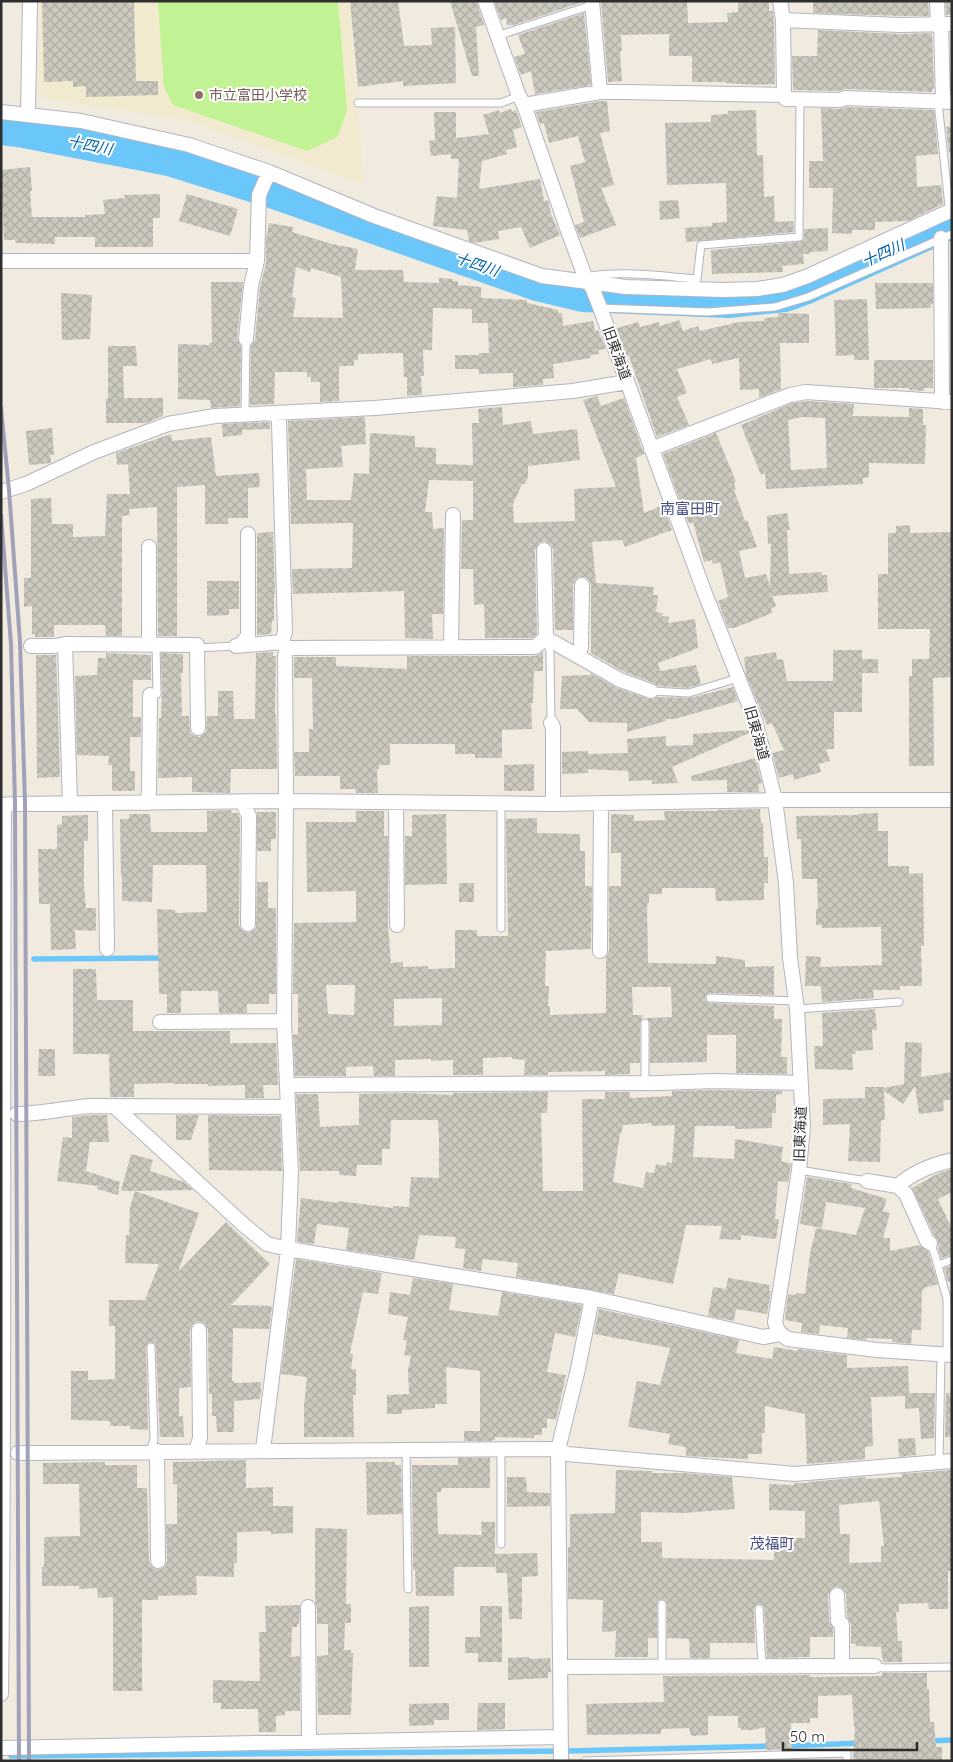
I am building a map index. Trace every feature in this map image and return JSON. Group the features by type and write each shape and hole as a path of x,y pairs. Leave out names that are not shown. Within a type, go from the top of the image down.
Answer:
{"street":[{"path":"28,114 30,1"},
{"name":"旧東海道","path":"485,1 588,282 599,306 651,449 755,720 775,800 786,883 803,1126 776,1322 776,1328 780,1334"},
{"path":"780,1 784,95"},
{"path":"522,101 600,92 686,92 784,95 786,98 800,99 840,100 845,98 944,102 943,25 937,1"},
{"path":"592,3 600,92"},
{"path":"782,20 943,25"},
{"path":"1,112 82,121 189,145 374,216 542,276 626,287 680,290 757,289 783,285 808,276 950,211"},
{"path":"246,339 251,286 256,261 259,194 267,175"},
{"path":"651,449 790,394 806,392 947,402 946,236"},
{"path":"1,261 256,261"},
{"path":"1,492 26,484 94,452 168,424 215,416 341,410 573,391 627,382"},
{"path":"263,1450 288,1249 291,1172 284,1021 285,632 278,413"},
{"path":"451,647 453,515"},
{"path":"238,645 248,636 248,534"},
{"path":"149,547 152,645"},
{"path":"544,550 546,638"},
{"path":"578,656 581,647 582,585"},
{"path":"238,645 535,647 546,638"},
{"path":"546,638 620,680 651,690"},
{"path":"65,644 70,804"},
{"path":"31,646 65,644 197,645 198,728"},
{"path":"147,803 149,791 150,695"},
{"path":"551,723 553,727 553,804"},
{"path":"1,1694 4,1453 2,805 286,801 553,804 775,800 952,800"},
{"path":"242,802 249,816 248,924"},
{"path":"396,802 397,925"},
{"path":"600,951 601,803"},
{"path":"105,804 107,949"},
{"path":"160,1022 284,1021"},
{"path":"287,1085 714,1081 801,1082"},
{"path":"16,1114 36,1114 65,1108 114,1106 287,1106"},
{"path":"114,1106 267,1244 592,1298 763,1337 780,1334 788,1339 877,1350 946,1355"},
{"path":"867,1181 898,1186 903,1181 940,1163 952,1160"},
{"path":"898,1186 906,1194 930,1244"},
{"path":"1,1748 57,1752 309,1742 561,1749 558,1450 578,1369 592,1298"},
{"path":"196,1450 200,1438 199,1330"},
{"path":"18,1452 501,1448 558,1450 567,1454 795,1474 945,1461"},
{"path":"153,1451 158,1561"},
{"path":"837,1595 838,1621 842,1624 842,1666"},
{"path":"308,1607 309,1742"},
{"path":"560,1668 875,1666"},
{"path":"1,1754 2,1761"}],"lane":[{"path":"498,36 592,3"},
{"path":"588,282 600,274 652,275 697,279 701,245 799,237 800,99"},
{"path":"358,103 501,103 522,101"},
{"path":"944,102 950,211"},
{"path":"599,306 708,312 775,307 808,297 946,236"},
{"path":"245,414 246,339"},
{"path":"546,638 550,652 551,723"},
{"path":"150,695 157,694 152,645"},
{"path":"197,648 238,645"},
{"path":"651,690 689,693 738,678"},
{"path":"501,804 501,928"},
{"path":"710,998 796,1005 899,1002"},
{"path":"645,1023 645,1082"},
{"path":"798,1170 867,1181"},
{"path":"930,1244 947,1299 945,1461"},
{"path":"938,1265 952,1260"},
{"path":"152,1347 153,1451"},
{"path":"501,1448 501,1544"},
{"path":"406,1449 408,1589"},
{"path":"662,1604 662,1667"},
{"path":"760,1608 762,1666"},
{"path":"875,1666 884,1668 952,1667"},
{"path":"585,1761 846,1753 846,1761"}],"shaded area":[{"name":"市立富田小学校","path":"40,1 390,1 392,10 350,16 364,184 186,120 45,99 38,92"}],"green space":[{"path":"158,1 338,1 347,111 337,137 307,151 173,105 164,87"}],"building":[{"path":"42,1 134,1 136,81 158,81 158,95 86,97 86,86 73,87 73,81 44,82"},
{"path":"350,1 398,1 404,46 432,45 431,28 455,27 456,83 403,86 403,81 358,87"},
{"path":"450,1 476,1 484,25 476,27 479,76 472,76"},
{"path":"494,1 583,2 514,25 507,25 506,18 501,20"},
{"path":"601,1 687,1 688,23 728,22 727,13 738,12 738,1 769,1 769,11 773,11 774,21 775,84 692,82 692,56 669,56 669,34 621,35 622,81 608,82"},
{"path":"813,1 928,1 929,16 813,13"},
{"path":"946,1 952,1 952,15 946,15"},
{"path":"584,13 591,85 535,94 531,71 521,75 514,57 525,54 518,35"},
{"path":"818,30 899,34 932,33 934,89 932,89 932,92 845,89 838,91 793,90 792,56 817,56"},
{"path":"607,101 610,131 600,133 614,185 601,188 616,225 580,238 575,225 584,222 570,166 585,162 578,136 549,143 544,123 540,124 536,112"},
{"path":"847,107 934,110 938,154 916,156 917,187 941,185 943,204 908,221 875,222 875,230 852,230 852,234 832,233 833,188 809,188 809,161 823,161 821,108 840,109"},
{"path":"511,109 512,112 516,110 522,127 513,130 517,147 506,150 507,154 482,161 479,189 540,179 544,201 548,200 551,214 560,235 530,248 521,227 498,231 499,239 474,243 469,241 467,230 433,226 437,196 457,198 459,159 451,159 451,154 431,156 429,141 435,140 434,112 456,112 456,138 489,134 483,115 499,110 500,113"},
{"path":"756,110 757,155 763,155 764,197 774,196 775,222 793,221 794,232 686,242 685,228 712,226 712,223 727,222 726,183 667,185 665,123 711,122 711,115 728,114 728,111"},
{"path":"952,126 952,152 949,153 946,127"},
{"path":"30,167 32,217 85,217 85,215 105,214 103,200 125,198 124,195 160,194 160,218 153,218 153,247 95,247 95,237 55,237 55,244 16,243 15,240 4,240 1,170"},
{"path":"187,194 238,209 230,236 179,221"},
{"path":"678,200 680,218 660,220 659,201"},
{"path":"269,223 293,227 292,232 332,244 358,249 355,270 403,270 404,282 439,283 439,278 452,279 453,281 458,281 458,285 481,287 481,298 527,300 527,303 558,310 558,313 562,313 563,326 593,321 595,331 598,330 606,349 598,350 599,354 591,355 591,358 553,364 554,378 543,379 543,385 513,387 513,373 479,374 479,369 455,369 455,355 489,353 488,323 472,323 472,309 433,308 432,350 423,350 424,376 421,376 422,395 407,396 407,377 404,377 403,353 358,354 358,360 354,360 354,366 339,366 339,401 320,402 320,382 311,382 311,377 307,377 307,372 275,372 274,404 250,405 251,346 255,340 260,287 266,263 266,240","holes":["296,267 310,272 311,268 341,277 343,318 293,317 296,298 292,297"]},
{"path":"828,228 828,251 803,254 804,264 782,266 783,272 712,274 711,250 799,242 804,239 804,229"},
{"path":"211,282 243,282 237,338 241,346 240,406 211,408 210,400 178,399 178,344 209,345 209,343 212,343"},
{"path":"875,283 933,283 933,304 931,304 931,308 876,309"},
{"path":"61,293 92,295 90,339 62,340"},
{"path":"867,299 869,360 854,360 854,355 836,356 834,300"},
{"path":"778,313 809,314 809,343 780,343 781,389 759,398 759,389 740,390 739,358 712,364 711,359 677,369 687,393 677,397 689,425 657,437 629,356 627,357 617,328 638,322 640,327 659,322 660,326 679,320 683,331 698,326 700,331 739,322 764,321 764,318 778,317"},
{"path":"108,346 136,346 137,366 123,366 124,398 163,398 163,416 146,423 106,423"},
{"path":"874,360 933,360 933,388 924,388 924,391 909,390 909,388 874,388"},
{"path":"597,396 601,406 624,398 644,454 636,458 644,513 663,505 672,530 625,547 622,540 592,542 596,583 654,587 653,595 658,595 656,612 663,613 662,616 669,617 668,623 695,619 698,648 658,663 660,671 696,665 701,684 688,688 658,686 624,672 591,653 591,585 586,577 578,577 573,584 573,630 555,630 553,550 551,545 544,541 539,543 535,550 537,634 532,638 485,638 484,604 474,605 473,569 461,569 462,520 473,520 473,481 429,480 425,512 432,512 433,529 444,528 443,614 432,614 433,639 405,638 404,591 293,594 292,569 352,568 353,523 291,524 288,421 365,417 366,444 341,446 343,467 306,469 307,500 351,500 354,473 369,474 370,433 415,436 415,447 436,448 436,464 473,465 472,423 479,423 478,409 502,407 503,425 531,421 533,434 577,429 580,460 528,466 528,477 525,484 522,484 513,504 514,523 575,521 574,489 616,487 583,400"},
{"path":"807,401 854,404 853,416 909,417 909,408 923,409 923,425 926,425 925,464 869,463 869,477 863,478 863,484 766,489 765,473 761,475 741,425 792,403","holes":["802,417 825,418 827,468 791,470 788,420"]},
{"path":"270,422 270,429 242,430 242,435 223,437 222,424"},
{"path":"52,428 54,455 50,455 51,463 29,465 26,431"},
{"path":"716,433 736,482 734,483 736,490 734,490 745,521 747,520 757,547 739,551 745,578 766,574 770,586 771,544 768,544 767,516 787,513 790,530 787,530 789,574 822,572 822,575 827,575 828,592 772,596 776,606 771,608 772,613 734,628 728,628 718,601 728,597 720,562 713,564 712,560 704,562 693,522 690,524 687,520 663,454"},
{"path":"171,434 172,441 211,437 216,476 259,473 260,487 248,488 248,518 228,518 228,524 205,524 205,485 177,487 177,636 158,636 157,507 129,509 130,515 122,516 122,636 106,636 105,625 54,625 54,637 35,637 35,634 32,634 32,606 24,607 24,578 31,578 31,499 51,498 52,524 73,524 73,537 105,536 107,494 130,494 128,464 117,465 116,453"},
{"path":"910,525 910,533 952,532 952,677 933,678 934,766 909,766 909,676 912,676 912,659 929,659 930,629 878,629 878,574 888,574 888,533 896,533 896,526"},
{"path":"273,532 274,621 272,621 271,634 257,635 257,533"},
{"path":"207,581 239,581 239,609 229,609 229,615 207,616"},
{"path":"833,650 862,650 862,659 878,659 878,673 862,673 862,712 834,712 834,749 826,749 830,761 819,764 821,772 794,780 793,774 779,778 772,753 784,750 772,723 767,725 746,675 744,657 776,652 777,660 783,659 787,681 833,681"},
{"path":"273,652 273,656 276,656 275,715 277,769 231,769 230,793 192,792 192,777 158,778 159,718 161,718 162,694 161,653 183,654 183,673 181,673 182,716 189,716 190,732 199,737 206,732 207,716 218,716 218,691 233,691 234,719 255,719 256,653"},
{"path":"543,652 543,671 534,671 533,703 531,703 532,729 502,730 502,758 475,758 475,754 455,754 455,744 390,744 390,765 379,765 379,769 377,769 378,793 356,793 355,789 340,789 340,776 295,776 294,752 309,752 309,729 313,729 312,678 294,678 294,657 336,657 336,666 407,669 407,656 535,656"},
{"path":"106,653 151,655 151,680 133,680 133,717 141,717 141,737 130,737 130,771 135,771 135,791 112,791 112,765 108,765 109,756 77,755 75,676 97,675 98,658 106,658"},
{"path":"36,655 56,655 60,777 37,778"},
{"path":"590,673 617,688 649,699 657,697 690,698 733,687 738,701 675,719 666,719 666,721 627,732 627,723 589,722 577,709 560,709 562,676 590,675"},
{"path":"749,730 749,733 672,767 678,783 652,784 652,780 629,781 628,771 588,769 588,773 562,774 562,752 588,751 588,754 628,753 627,739 666,736 666,746 693,745 693,734"},
{"path":"755,758 762,783 758,785 759,792 727,792 727,780 692,781 691,776"},
{"path":"534,764 534,791 504,791 504,765"},
{"path":"760,809 761,823 763,823 764,857 768,857 768,883 764,883 764,900 716,901 715,888 662,888 662,894 649,894 649,903 647,903 648,963 716,964 716,956 745,960 745,967 774,966 774,995 710,993 705,998 710,1003 774,1006 774,1019 782,1019 781,1057 787,1057 787,1074 736,1073 736,1035 707,1035 707,1062 650,1063 650,1023 647,1018 672,1017 671,987 632,987 633,1015 643,1015 640,1023 640,1063 630,1063 630,1074 605,1075 605,1071 548,1072 548,1075 524,1075 525,1060 512,1059 512,1057 483,1058 483,1075 453,1075 453,1060 431,1061 431,1059 395,1060 395,1076 374,1076 373,1066 346,1067 346,1076 295,1076 293,1035 298,1034 298,994 293,994 294,923 356,922 356,891 307,892 306,822 356,822 356,811 384,811 384,836 388,836 388,925 391,963 403,962 403,967 428,966 428,969 455,968 455,930 477,930 477,936 508,936 506,819 537,818 537,833 580,834 580,851 585,851 585,886 592,886 591,949 546,951 545,986 549,986 548,1006 550,1006 550,1015 606,1013 606,957 609,951 609,886 621,886 621,853 611,853 611,814 634,815 634,821 665,820 664,811","holes":["326,985 355,985 354,1015 328,1014","442,998 442,1025 394,1026 394,999"]},
{"path":"231,810 232,813 238,813 240,818 239,924 241,929 248,933 256,928 257,882 268,882 268,908 276,908 276,994 269,994 269,1004 247,1004 247,1013 219,1013 218,991 181,991 181,1013 167,1013 167,994 159,994 157,909 175,910 176,913 207,912 206,865 153,865 152,902 122,901 120,819 129,819 129,814 150,814 151,832 207,832 207,811"},
{"path":"257,812 276,812 276,839 271,839 271,851 257,851"},
{"path":"878,813 878,831 888,831 888,866 909,866 909,874 923,873 924,946 921,946 922,986 900,986 900,990 873,990 874,998 822,1002 821,986 805,986 806,956 821,957 820,967 882,965 881,927 822,928 822,925 816,925 816,909 818,909 817,879 802,879 801,839 797,839 796,816"},
{"path":"446,814 447,884 405,885 405,836 412,836 412,815"},
{"path":"88,815 88,841 84,841 84,886 86,908 96,908 96,931 75,930 76,949 51,950 50,904 39,904 38,849 57,849 57,825 62,824 62,816"},
{"path":"459,883 474,883 474,902 459,902"},
{"path":"73,969 96,969 97,1000 133,1000 133,1031 230,1031 230,1043 276,1043 278,1085 263,1085 264,1098 245,1098 245,1085 208,1086 208,1084 174,1083 134,1084 134,1097 110,1097 109,1054 73,1054"},
{"path":"875,1009 877,1030 872,1030 873,1050 855,1051 856,1054 852,1054 853,1070 815,1069 814,1046 823,1046 822,1013"},
{"path":"905,1042 922,1043 921,1077 952,1072 952,1099 943,1101 944,1111 919,1114 915,1086 903,1104 884,1091 885,1120 881,1120 880,1162 848,1161 850,1124 823,1125 823,1099 865,1098 865,1087 884,1088 904,1084"},
{"path":"39,1049 55,1049 55,1076 38,1076"},
{"path":"672,1091 782,1091 782,1094 776,1095 776,1113 772,1113 772,1128 735,1129 735,1126 695,1126 693,1157 734,1159 735,1139 783,1147 781,1161 791,1164 788,1182 778,1181 775,1219 779,1219 776,1239 741,1235 741,1240 719,1239 722,1226 686,1225 673,1284 619,1273 614,1294 516,1277 518,1263 483,1259 481,1271 463,1268 465,1249 455,1248 456,1237 419,1235 414,1260 346,1250 349,1228 317,1224 314,1244 297,1242 301,1198 393,1208 393,1206 409,1207 411,1177 439,1178 439,1140 438,1120 391,1120 390,1149 382,1149 382,1165 357,1165 356,1176 339,1175 339,1171 300,1171 296,1094 318,1094 320,1127 359,1125 359,1094 408,1093 453,1095 453,1093 548,1092 547,1113 541,1113 543,1191 583,1191 582,1099 605,1099 605,1092 630,1092 630,1098 672,1096","holes":["651,1123 651,1126 675,1125 672,1163 667,1162 666,1166 656,1164 654,1173 646,1172 643,1188 613,1182 620,1133 623,1125"]},
{"path":"107,1115 109,1142 90,1142 86,1171 120,1182 118,1195 97,1189 98,1186 57,1181 63,1137 72,1138 72,1117"},
{"path":"176,1115 199,1115 191,1140 176,1140"},
{"path":"208,1115 280,1116 282,1171 209,1170"},
{"path":"131,1154 153,1160 150,1171 184,1182 193,1190 121,1191"},
{"path":"952,1169 952,1192 938,1199 952,1229 952,1255 941,1258 938,1240 912,1188 939,1173"},
{"path":"807,1177 852,1184 851,1188 887,1199 883,1211 890,1213 883,1238 890,1238 890,1251 920,1245 928,1251 938,1284 922,1290 921,1330 912,1330 911,1344 892,1342 892,1339 867,1338 866,1340 847,1338 848,1328 820,1325 819,1334 801,1332 802,1323 785,1320 788,1294 805,1294 810,1254 816,1228 856,1235 865,1208 826,1202 822,1228 800,1224"},
{"path":"135,1191 199,1213 178,1272 226,1222 270,1264 231,1305 272,1306 269,1329 233,1328 232,1381 234,1383 261,1382 260,1399 234,1401 234,1432 217,1432 216,1416 212,1416 212,1394 209,1394 208,1329 204,1323 199,1321 194,1323 190,1330 191,1387 179,1388 179,1416 183,1416 184,1437 160,1437 156,1347 151,1342 146,1347 148,1430 130,1429 130,1426 110,1426 110,1421 71,1420 71,1371 88,1371 88,1380 115,1379 115,1326 109,1326 109,1300 145,1300 159,1264 125,1263 126,1235 129,1235 130,1207"},
{"path":"296,1259 382,1273 378,1294 363,1292 350,1353 353,1354 351,1369 356,1369 356,1395 353,1395 354,1437 304,1437 304,1405 307,1377 281,1374"},
{"path":"952,1266 952,1281 948,1282 944,1268"},
{"path":"413,1278 453,1284 449,1310 498,1316 502,1292 582,1305 575,1337 555,1333 547,1372 566,1375 556,1420 547,1418 547,1428 542,1428 542,1435 534,1435 534,1438 495,1437 495,1440 490,1441 464,1441 464,1431 480,1431 480,1371 446,1367 447,1404 435,1404 435,1408 402,1410 402,1414 387,1414 387,1395 409,1394 408,1370 411,1356 404,1355 407,1341 403,1340 408,1317 388,1314 390,1292 410,1295"},
{"path":"728,1278 770,1285 769,1291 771,1291 767,1314 736,1309 734,1321 708,1316 713,1287 726,1289"},
{"path":"599,1309 739,1340 736,1353 772,1359 774,1347 847,1355 847,1368 908,1366 909,1393 935,1393 934,1438 921,1439 919,1408 905,1409 905,1396 871,1397 873,1446 865,1447 865,1459 807,1464 805,1414 765,1406 765,1433 762,1433 762,1454 748,1454 748,1459 686,1456 686,1447 668,1444 670,1434 628,1427 637,1381 660,1385 670,1348 594,1334"},
{"path":"946,1393 952,1393 952,1437 945,1437"},
{"path":"915,1438 916,1455 899,1457 898,1439"},
{"path":"458,1458 490,1458 490,1488 443,1488 441,1492 437,1492 438,1534 482,1535 481,1522 495,1522 495,1567 454,1567 454,1596 416,1596 415,1570 413,1570 412,1465 458,1465"},
{"path":"246,1460 246,1488 273,1487 273,1506 293,1506 293,1533 271,1534 271,1531 237,1532 237,1563 234,1563 234,1577 196,1576 197,1595 158,1596 158,1600 142,1600 142,1691 113,1691 113,1597 98,1598 97,1588 79,1589 79,1586 42,1586 44,1537 80,1536 79,1484 43,1484 43,1463 105,1462 105,1465 137,1465 137,1488 147,1488 149,1562 153,1568 159,1570 165,1566 167,1561 166,1524 177,1524 177,1484 173,1484 173,1462"},
{"path":"366,1462 395,1462 395,1465 401,1465 402,1514 367,1515"},
{"path":"616,1470 732,1477 735,1509 683,1513 641,1512 641,1542 662,1542 662,1558 771,1560 774,1559 774,1538 805,1538 805,1511 769,1510 769,1484 794,1485 795,1483 866,1477 866,1479 902,1477 901,1474 952,1470 952,1571 948,1571 948,1609 929,1609 928,1603 899,1604 899,1612 896,1612 898,1641 902,1641 902,1662 883,1662 881,1647 856,1646 856,1644 851,1643 851,1624 847,1616 846,1594 837,1586 832,1588 828,1595 829,1621 833,1628 833,1637 810,1637 810,1657 767,1658 764,1609 759,1604 754,1609 755,1643 710,1643 710,1658 690,1658 689,1639 667,1638 667,1604 662,1599 657,1604 657,1638 648,1638 648,1657 615,1657 616,1631 602,1632 603,1600 568,1599 568,1547 570,1547 570,1514 615,1513","holes":["879,1501 884,1546 881,1546 881,1562 849,1563 850,1534 840,1534 839,1505"]},
{"path":"507,1477 526,1477 527,1492 550,1493 550,1506 507,1507"},
{"path":"315,1528 347,1529 346,1604 351,1604 351,1623 345,1623 344,1650 351,1650 351,1653 353,1653 351,1715 318,1715 317,1656 328,1655 328,1624 317,1624 317,1607 315,1602"},
{"path":"537,1553 538,1576 522,1577 522,1619 509,1619 507,1573 496,1573 495,1554"},
{"path":"300,1605 299,1624 297,1624 297,1627 292,1627 291,1657 300,1656 300,1711 285,1711 285,1715 276,1716 276,1732 259,1732 258,1709 221,1709 221,1703 213,1703 213,1680 260,1681 259,1632 266,1632 265,1606"},
{"path":"429,1606 429,1667 409,1667 409,1607"},
{"path":"480,1606 502,1606 502,1662 478,1662 478,1653 465,1653 465,1637 480,1637"},
{"path":"529,1657 529,1659 550,1658 551,1672 548,1672 548,1678 508,1680 508,1658"},
{"path":"882,1673 927,1673 930,1722 934,1722 936,1747 942,1747 942,1761 853,1761 855,1727 852,1695 818,1696 818,1718 810,1718 810,1723 791,1723 792,1749 766,1750 765,1727 741,1730 741,1728 738,1728 738,1716 708,1716 708,1735 691,1736 689,1728 661,1729 661,1734 587,1735 586,1704 664,1702 663,1676 810,1675 810,1677 882,1676"},
{"path":"449,1703 449,1720 434,1720 434,1725 409,1726 409,1704"},
{"path":"478,1703 505,1703 505,1729 477,1730"}],"waterway":[{"name":"十四川","path":"1,129 169,160 271,192 537,285 583,296 729,302 785,296 952,223"},
{"path":"34,959 165,958"},
{"path":"928,1741 952,1740"},
{"path":"786,1746 862,1743"},
{"path":"11,1756 567,1751 772,1746"}],"railway":[{"path":"1,408 20,642 25,803 29,1761"},
{"path":"1,515 11,644 15,804 19,1761"}],"place":[{"name":"市立富田小学校","path":"199,95"}],"district":[{"name":"南富田町","path":"690,508"},
{"name":"茂福町","path":"772,1543"}]}
